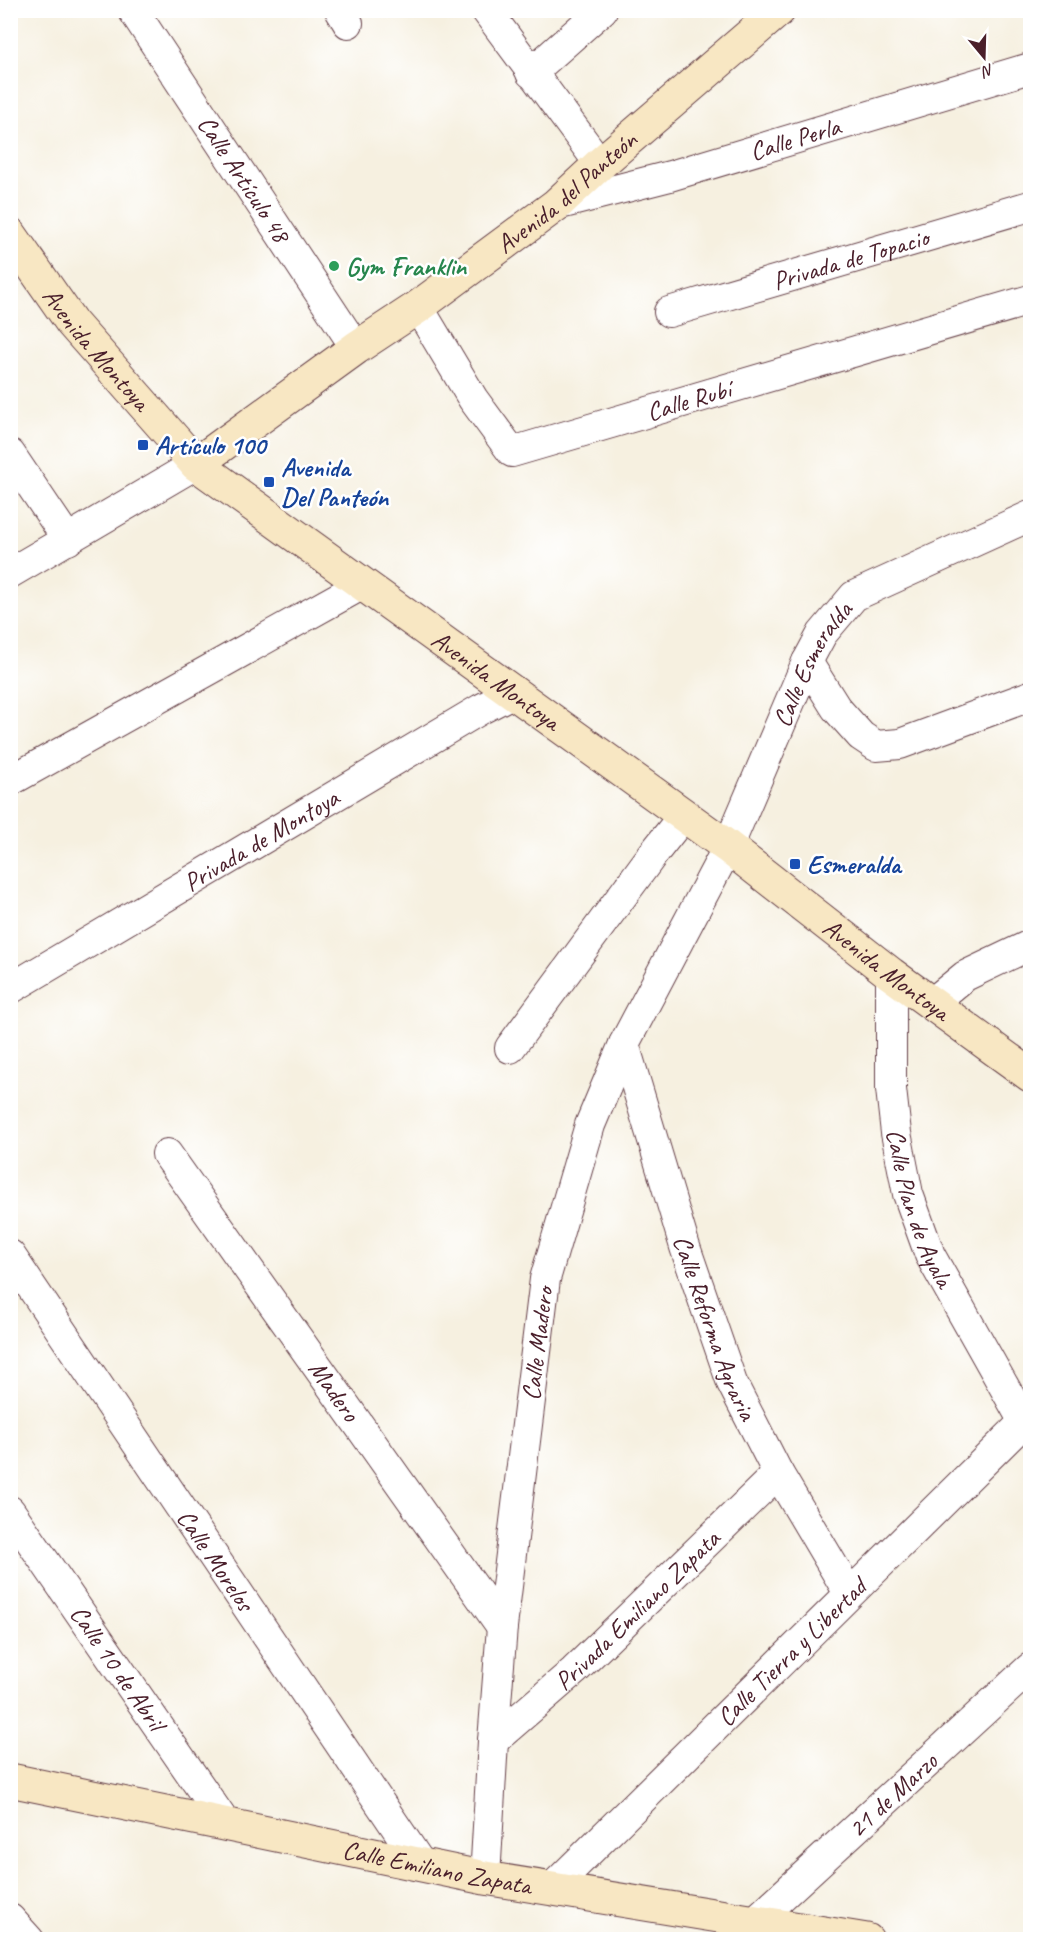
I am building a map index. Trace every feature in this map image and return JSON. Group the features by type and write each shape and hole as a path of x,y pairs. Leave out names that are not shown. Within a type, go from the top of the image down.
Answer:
{"street":[{"name":"Calle Artículo 48","path":"133,10 356,348"},
{"path":"486,10 600,164"},
{"path":"531,73 602,10"},
{"name":"Avenida del Panteón","path":"196,464 356,348 418,308 556,205 600,164 779,10"},
{"name":"Calle Perla","path":"556,205 670,176 1030,68"},
{"name":"Privada de Topacio","path":"669,312 1030,206"},
{"name":"Avenida Montoya","path":"10,234 72,324 196,464 728,847 891,974 1030,1075"},
{"name":"Calle Rubí","path":"418,308 473,399 512,452 1030,300"},
{"path":"10,454 68,540"},
{"path":"10,573 196,464"},
{"name":"Calle Esmeralda","path":"728,847 807,662 822,634 854,596 1030,516"},
{"path":"10,781 363,584"},
{"path":"807,662 836,708 861,736 876,746 900,744 1030,696"},
{"name":"Privada de Montoya","path":"10,989 481,709 512,693"},
{"path":"510,1048 684,815"},
{"name":"Calle Madero","path":"485,1878 502,1627 544,1279 590,1125 624,1044 728,847"},
{"path":"932,1003 965,976 1030,945"},
{"name":"Calle Plan de Ayala","path":"891,974 891,1089 896,1134 908,1194 930,1255 1027,1419"},
{"name":"Calle Reforma Agraria","path":"624,1044 685,1247 732,1383 778,1473 849,1593"},
{"name":"Madero","path":"167,1154 502,1627"},
{"name":"Calle Morelos","path":"10,1255 421,1864"},
{"name":"Calle Tierra y Libertad","path":"552,1888 1027,1419"},
{"name":"Privada Emiliano Zapata","path":"493,1741 574,1671 778,1473"},
{"name":"Calle 10 de Abril","path":"10,1511 225,1823"},
{"name":"21 de Marzo","path":"754,1922 1030,1668"},
{"name":"Calle Emiliano Zapata","path":"10,1780 485,1878 867,1940"},
{"path":"10,1919 29,1940"}],"place":[{"name":"Gym Franklin","path":"334,266"},
{"name":"Artículo 100","path":"143,445"},
{"name":"Avenida Del Panteón","path":"269,482"},
{"name":"Esmeralda","path":"795,864"}]}
